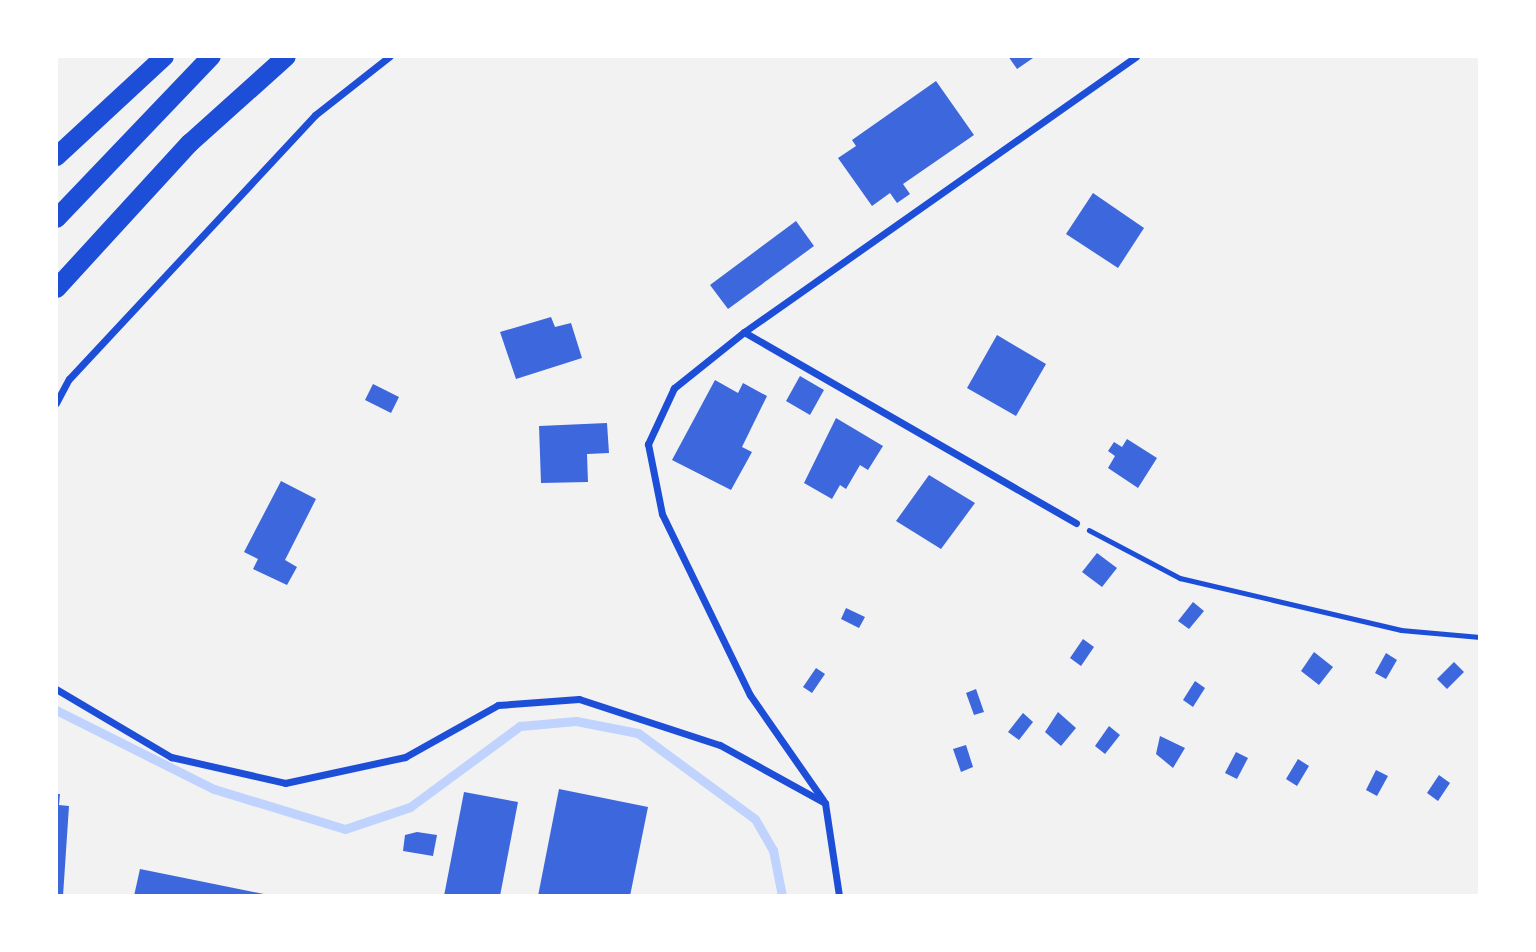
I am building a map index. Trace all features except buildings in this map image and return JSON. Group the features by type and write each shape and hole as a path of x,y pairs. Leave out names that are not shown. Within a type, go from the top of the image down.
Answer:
{"highway":[{"path":"56,156 164,56"},
{"path":"56,218 211,56"},
{"path":"56,288 189,144 286,56"}],"street":[{"path":"56,403 69,379 315,115 390,56"},
{"path":"839,896 825,803 750,695 662,514 648,444 674,388 744,332 1136,56"},
{"path":"744,332 1076,523"},
{"path":"56,689 171,757 285,783 405,757 498,705 579,699 720,745 825,803"}],"path":[{"path":"1076,523 1180,578 1401,630 1480,637"}],"waterway":[{"path":"56,710 214,789 345,829 410,807 520,726 576,721 638,733 755,819 773,850 782,896"}]}
